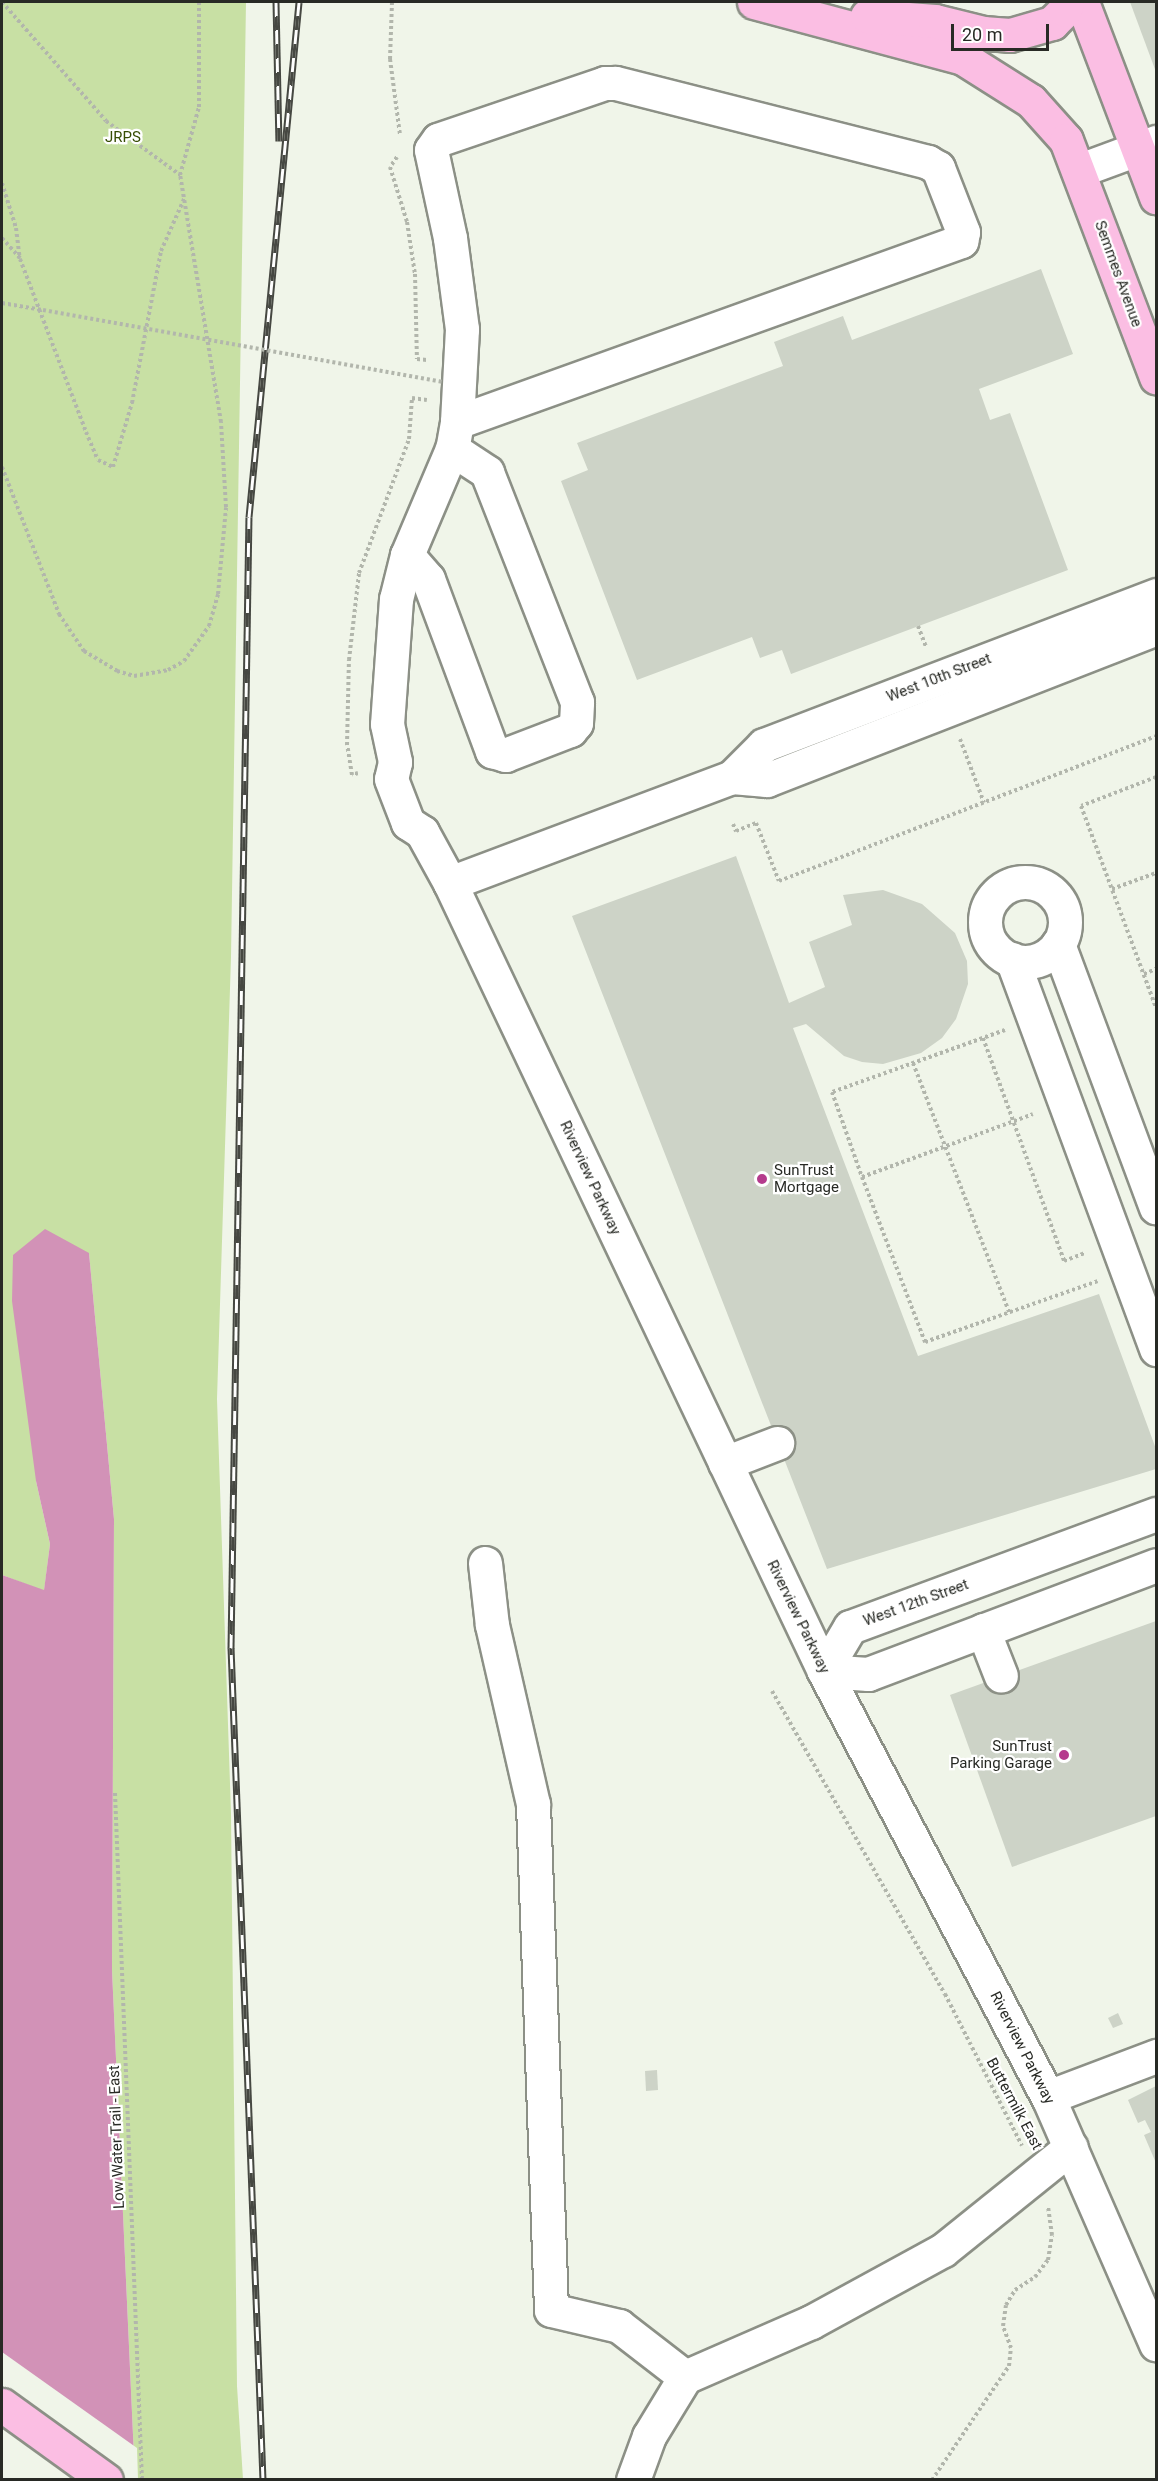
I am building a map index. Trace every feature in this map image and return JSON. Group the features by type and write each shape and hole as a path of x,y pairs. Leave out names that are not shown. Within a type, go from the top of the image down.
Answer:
{"main road":[{"path":"768,5 935,21 983,33 1010,35 1052,23 1065,10 1067,2"},
{"path":"1082,2 1147,145 1156,197"},
{"name":"Semmes Avenue","path":"768,5 932,48 988,71 1031,101 1066,140 1080,170 1156,377"},
{"path":"2,2405 106,2480"}],"street":[{"path":"406,555 428,579 492,751 505,755 570,730 576,723 577,702 487,472 447,424 462,329 450,238 431,150 438,140 605,83 615,83 928,162 938,168 963,231 961,241 447,424"},
{"path":"1080,170 1147,145"},
{"name":"Riverview Parkway","path":"447,424 406,555 396,599 382,766 391,779 408,823 422,832 450,883 824,1671 1048,2097 1156,2344"},
{"name":"West 10th Street","path":"450,883 732,777 764,745 1156,596"},
{"name":"West 10th Street","path":"732,777 767,780 1156,628"},
{"path":"1014,882 1040,884 1059,900 1065,926 1058,944 1042,958 1029,962 1011,959 993,946 984,921 993,897 1014,882"},
{"path":"1058,944 1156,1207"},
{"path":"1011,959 1156,1349"},
{"path":"725,1463 777,1443"},
{"name":"West 12th Street","path":"824,1671 850,1627 1156,1514"},
{"path":"485,1563 492,1625 532,1804 551,2310 619,2326 685,2377"},
{"path":"824,1671 868,1674 1156,1565"},
{"path":"982,1630 1001,1677"},
{"path":"1048,2097 1156,2056"},
{"path":"633,2480 649,2436 685,2377 811,2322 944,2250 1071,2147"}],"path":[{"path":"2,2 106,121 180,176"},
{"path":"2,467 59,614 84,651 117,671 134,675 168,670 184,661 209,626 218,594 226,507 221,422 180,176 199,107 199,2"},
{"path":"392,2 390,58 402,140"},
{"path":"400,155 390,168 407,222 415,274 417,359 438,362"},
{"path":"2,183 16,228 20,259"},
{"path":"2,238 20,259 43,310 98,460 113,467 132,403 161,251 184,199"},
{"path":"2,303 445,382"},
{"path":"444,392 447,373"},
{"path":"382,766 352,775 346,745 353,605 371,531 409,439 412,398 447,424"},
{"path":"918,626 926,648"},
{"path":"733,824 736,831 756,824 779,881 1156,736"},
{"path":"960,738 984,803"},
{"path":"1156,777 1081,806 1156,1008"},
{"path":"1112,889 1156,873"},
{"path":"1144,974 1156,969"},
{"path":"1034,1019 832,1092 925,1342 1107,1278"},
{"path":"983,1038 1064,1261 1096,1250"},
{"path":"913,1063 1009,1312"},
{"path":"862,1177 1024,1118"},
{"name":"Buttermilk East","path":"772,1690 945,1994 1030,2161 1027,2181"},
{"name":"Low Water Trail - East","path":"116,1793 142,2480"},
{"path":"932,2480 1009,2366 1011,2348 1003,2326 1006,2305 1015,2290 1035,2277 1048,2260 1049,2208 1027,2181"}],"green space":[{"name":"JRPS","path":"2,2 246,2 231,957 217,1399 231,1813 237,2386 243,2479 135,2479 112,1970 114,1519 89,1253 36,1481 50,1544 44,1591 2,1575"}],"shaded area":[{"path":"45,1229 89,1253 114,1519 112,1970 135,2479 2,2479 2,1575 44,1590 50,1544 36,1481 12,1301 13,1255"}],"pier":[{"path":"2,2352 137,2448 138,2480 2,2479"}],"building":[{"path":"1130,2 1156,2 1156,72"},
{"path":"1041,269 1073,354 979,389 990,420 1010,413 1068,570 791,674 782,650 760,658 752,637 637,680 561,481 588,470 577,443 783,366 774,342 843,316 852,340"},
{"name":"SunTrust Mortgage","path":"736,856 789,1003 825,987 809,942 852,925 843,895 883,890 922,904 955,933 967,961 968,984 956,1019 942,1038 921,1053 883,1064 862,1062 844,1056 806,1024 793,1028 918,1356 1099,1294 1156,1449 1156,1469 827,1569 572,916"},
{"name":"SunTrust Parking Garage","path":"1156,1621 1156,1816 1012,1867 950,1695"},
{"path":"1118,2013 1123,2024 1113,2028 1108,2018"},
{"path":"657,2070 658,2090 646,2091 645,2071"},
{"path":"1156,2086 1156,2163 1144,2135 1151,2132 1145,2120 1138,2123 1128,2100"}],"railway":[{"path":"276,2 279,141"},
{"path":"263,2480 231,1648 249,517 299,2"}],"place":[{"name":"SunTrust Mortgage","path":"762,1179"},
{"name":"SunTrust Parking Garage","path":"1064,1755"}]}
